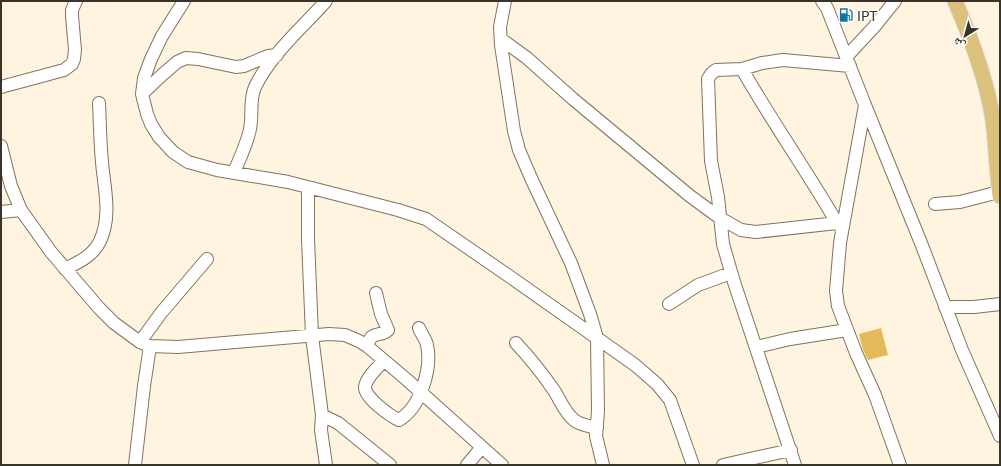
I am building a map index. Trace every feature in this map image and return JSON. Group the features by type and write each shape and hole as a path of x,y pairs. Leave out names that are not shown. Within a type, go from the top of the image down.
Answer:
{"main road":[{"path":"954,1 964,23 985,86 993,120 1000,196"}],"street":[{"path":"1,87 64,70 72,64 75,50 72,10 76,1"},
{"path":"184,1 162,36 151,59 144,78 142,94 151,124 173,152 188,162 217,170 288,182 398,210 426,219 635,365 657,384 670,400 693,465"},
{"path":"234,172 247,140 250,128 252,98 262,74 277,55 326,1"},
{"path":"505,1 500,28 500,39 510,108 519,150 571,263 590,314 597,338 597,428 598,448 603,465"},
{"path":"848,61 895,1"},
{"path":"826,3 962,350 1000,436"},
{"path":"500,39 514,47 573,99 690,196 720,218 741,230 748,232 840,226"},
{"path":"142,94 177,62 186,58 236,67 244,66 268,56 277,55"},
{"path":"795,465 731,273 723,244 711,161 708,78 716,70 742,69 762,63 783,60 848,61"},
{"path":"742,69 765,110 817,188 840,226"},
{"path":"65,270 92,253 100,241 106,222 106,200 102,162 99,103"},
{"path":"865,105 840,226 836,291 838,306 875,395 900,465"},
{"path":"1,146 11,186 21,210 51,252 65,270 114,323 145,344 178,347 329,334 345,335 367,346 384,360 502,465"},
{"path":"308,188 308,239 313,357 322,415 321,430 326,465"},
{"path":"935,204 960,202 1000,192"},
{"path":"1,212 21,210"},
{"path":"135,465 144,386 145,344 161,314 207,259"},
{"path":"669,304 698,285 731,273"},
{"path":"367,346 372,337 376,334 386,333 388,330 380,314 376,293"},
{"path":"945,307 974,307 1000,304"},
{"path":"384,360 368,380 365,386 366,392 373,401 399,420 406,415 421,392 427,372 428,353 426,342 419,328"},
{"path":"756,347 790,339 847,330"},
{"path":"516,343 554,390 564,409 574,420 597,428"},
{"path":"322,415 338,423 390,465"},
{"path":"467,465 482,447"},
{"path":"723,465 790,450"}],"building":[{"path":"881,328 888,355 868,360 863,350 859,334"}],"place":[{"name":"IPT","path":"846,15"}]}
